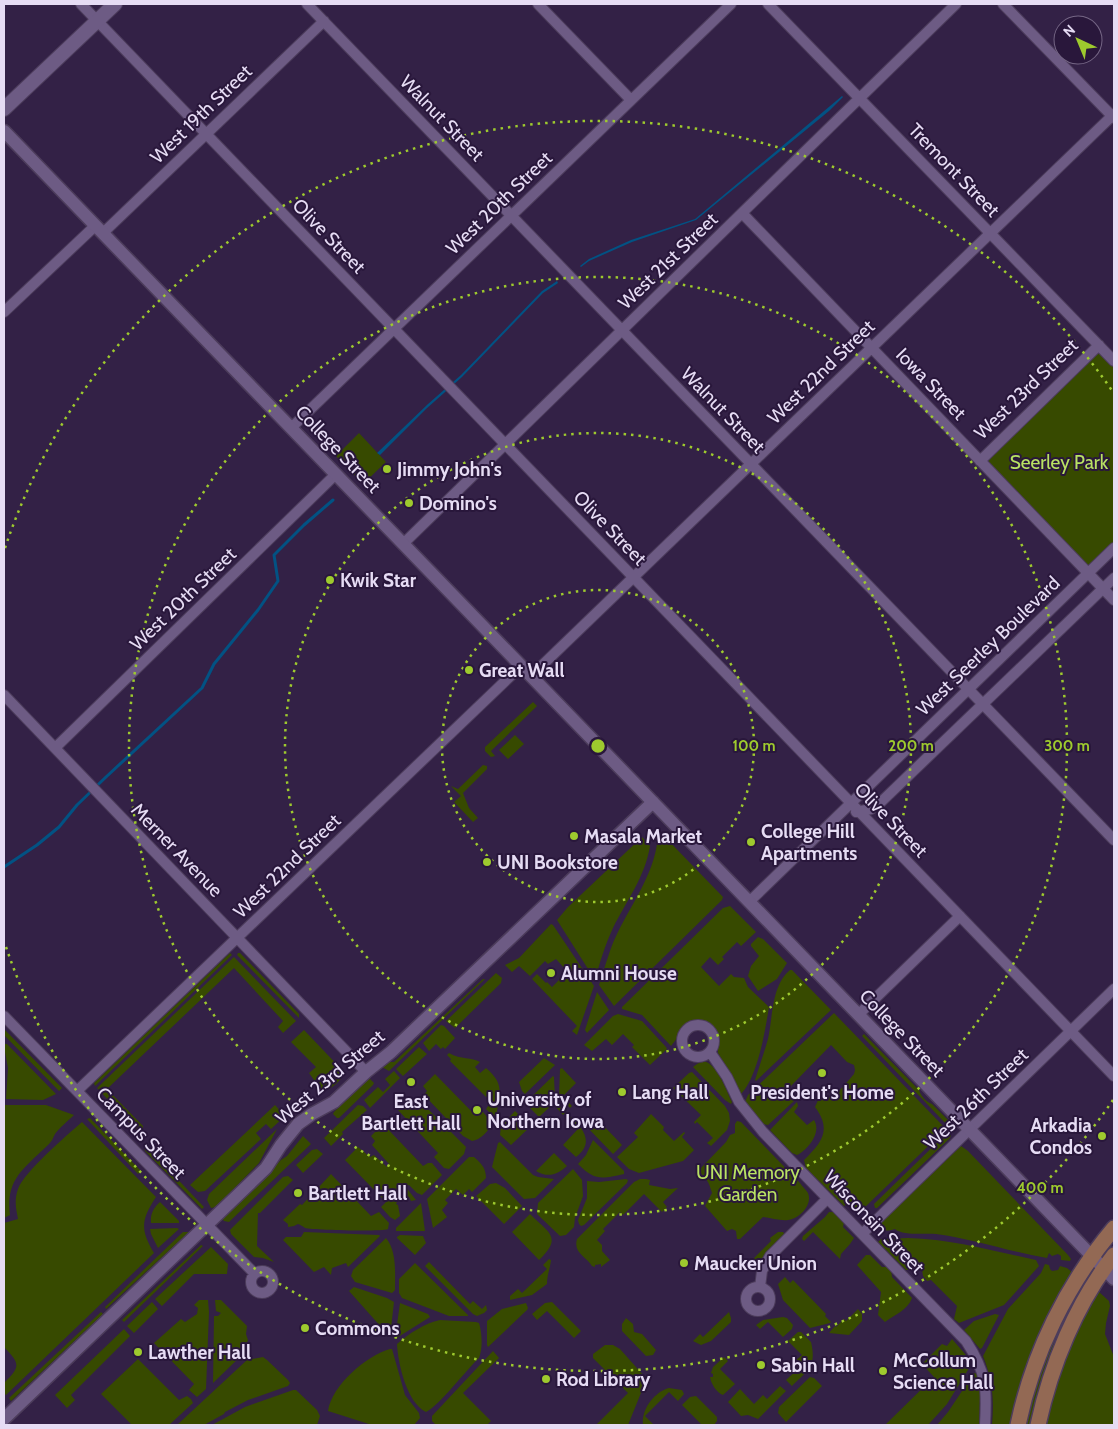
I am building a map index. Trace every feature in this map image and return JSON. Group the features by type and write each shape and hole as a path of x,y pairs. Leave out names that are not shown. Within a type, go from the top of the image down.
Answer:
{"main road":[{"path":"4,109 114,4"},
{"path":"1018,1425 1026,1392 1042,1348 1065,1301 1092,1257 1114,1228"},
{"path":"1038,1425 1052,1376 1068,1334 1079,1310 1109,1274 1114,1256"}],"street":[{"name":"Olive Street","path":"81,4 1114,1076"},
{"name":"Walnut Street","path":"307,4 1114,840"},
{"path":"538,4 631,100"},
{"name":"West 20th Street","path":"291,428 731,4"},
{"name":"Tremont Street","path":"768,4 1114,362"},
{"name":"West 21st Street","path":"403,544 956,4"},
{"path":"1004,4 1114,116"},
{"name":"West 19th Street","path":"4,312 206,134 324,21"},
{"name":"West 22nd Street","path":"531,676 1114,116"},
{"name":"College Street","path":"4,131 1109,1274"},
{"name":"Iowa Street","path":"742,213 1114,600"},
{"name":"West 23rd Street","path":"980,460 1099,345"},
{"name":"West 20th Street","path":"55,748 336,474"},
{"name":"West Seerley Boulevard","path":"749,902 1114,548"},
{"name":"West Seerley Boulevard","path":"822,832 844,815 850,812 871,810 881,802 1114,578"},
{"name":"West 22nd Street","path":"77,1091 521,666"},
{"name":"Merner Avenue","path":"4,695 366,1072"},
{"name":"West 23rd Street","path":"4,1419 266,1168 287,1136 298,1124 334,1102 391,1052 643,811 649,798"},
{"path":"858,1015 960,916"},
{"name":"West 26th Street","path":"862,1234 1114,989"},
{"name":"Campus Street","path":"4,1016 254,1273"},
{"name":"Wisconsin Street","path":"710,1052 727,1077 739,1102 757,1125 966,1341 976,1355 986,1383 986,1425"},
{"path":"760,1287 762,1271 770,1256 827,1199"}],"green space":[{"name":"Seerley Park","path":"1099,345 1114,361 1114,548 1088,573 980,461"},
{"path":"359,433 386,462 363,484 336,456"},
{"path":"533,702 537,706 491,751 495,756 491,757 485,751 485,747"},
{"path":"515,735 524,744 508,759 499,750"},
{"path":"483,765 487,766 487,769 463,793 469,808 478,818 473,822 454,802 461,796 451,786 458,789"},
{"path":"658,833 661,833 723,897 614,1006 599,985 614,940 649,873 657,847"},
{"path":"642,837 650,846 648,857 635,888 610,934 595,980 557,920 568,907"},
{"path":"730,906 756,932 741,946 737,942 722,957 724,959 718,965 710,957 701,967 719,986 731,974 734,977 744,978 748,987 769,1007 756,1065 747,1086 741,1094 718,1053 718,1037 710,1025 699,1021 688,1024 671,1046 642,1015 622,1009 723,908"},
{"path":"551,924 594,986 577,1035 572,1031 577,1026 532,979 537,974 552,987 566,970 556,959 548,964 545,961 530,976 519,966 512,972 505,965 519,958"},
{"path":"758,937 763,939 787,963 777,979 758,991 748,976 751,966 759,956 751,946"},
{"path":"230,953 232,955 95,1086 94,1083"},
{"path":"238,953 299,1014 299,1018 237,955"},
{"path":"234,957 296,1021 283,1033 278,1027 283,1021 234,968 107,1089 143,1126 139,1133 97,1088"},
{"path":"790,970 831,1010 756,1081 768,1039 776,993 779,984"},
{"path":"496,973 502,978 501,983 455,1028 446,1021"},
{"path":"485,979 389,1071 382,1067 387,1062 394,1062"},
{"path":"597,992 609,1010 587,1033 585,1030"},
{"path":"834,1013 946,1129 862,1210 858,1211 847,1204 844,1206 806,1168 804,1160 816,1147 823,1135 823,1122 815,1107 819,1098 830,1097 839,1091 854,1074 854,1065 847,1062 831,1045 786,1091 794,1101 768,1125 763,1124 745,1102 748,1095"},
{"path":"618,1014 642,1021 667,1049 650,1065 632,1047 634,1045 623,1034 612,1045 606,1039 592,1051 584,1045 613,1016"},
{"path":"441,1025 455,1038 445,1049 443,1047 441,1049 436,1044 429,1051 423,1043"},
{"path":"4,1029 62,1088 59,1091 4,1035"},
{"path":"304,1030 345,1073 338,1082 328,1089 321,1090 312,1082 314,1080 309,1073 316,1067 291,1042"},
{"path":"864,1034 919,1090 924,1098 951,1123 948,1126 862,1036"},
{"path":"5,1044 56,1094 43,1100 6,1099 8,1068"},
{"path":"419,1047 427,1054 403,1076 396,1069"},
{"path":"449,1053 480,1062 475,1067 480,1073 486,1068 492,1074 500,1090 496,1118 486,1109 491,1102 450,1061 451,1059 447,1055"},
{"path":"544,1058 555,1065 525,1094 519,1082"},
{"path":"703,1061 708,1063 717,1072 732,1102 731,1104 693,1067"},
{"path":"562,1068 576,1083 563,1096 572,1106 570,1108 559,1096 560,1069"},
{"path":"394,1071 400,1078 370,1108 364,1100 378,1087 383,1092 390,1085 385,1079"},
{"path":"692,1072 725,1106 729,1113 730,1121 727,1130 711,1146 707,1143 713,1138 697,1122 695,1124 694,1122 701,1115 673,1088"},
{"path":"435,1074 476,1116 483,1112 492,1123 481,1137 472,1141 463,1136 424,1095 427,1091 423,1086"},
{"path":"553,1076 555,1100 566,1112 563,1115 553,1104 539,1117 525,1103"},
{"path":"370,1079 374,1083 373,1085 337,1118 333,1114 334,1112"},
{"path":"411,1098 416,1103 419,1100 466,1147 464,1154 449,1169 444,1168 434,1157 438,1153 398,1110"},
{"path":"797,1102 798,1106 794,1112 807,1125 814,1120 816,1130 813,1140 797,1155 792,1153 770,1130"},
{"path":"4,1105 46,1105 74,1115 57,1131 52,1141 19,1174 11,1192 9,1202 10,1215 4,1218"},
{"path":"275,1105 285,1116 271,1129 266,1124 256,1133 261,1139 205,1191 198,1192 190,1185"},
{"path":"358,1105 363,1106 367,1110 342,1132 343,1134 331,1146 324,1138"},
{"path":"515,1111 531,1126 511,1145 500,1135 501,1126"},
{"path":"651,1114 674,1141 684,1132 682,1137 694,1150 683,1161 639,1173 629,1169 617,1157 638,1137 634,1133"},
{"path":"570,1116 583,1131 586,1141 582,1152 576,1157 563,1145 577,1130 567,1119"},
{"path":"90,1118 141,1171 138,1174 87,1119"},
{"name":"UNI Memory Garden","path":"737,1121 741,1122 800,1183 808,1193 809,1198 807,1207 796,1217 779,1220 763,1217 740,1239 737,1239 736,1231 732,1229 727,1231 705,1206 712,1193 707,1180 698,1171 726,1142 730,1135 735,1133"},
{"path":"82,1122 156,1197 147,1212 144,1225 146,1237 154,1253 6,1395 4,1393 4,1383 16,1369 16,1361 4,1347 4,1223 18,1219 16,1197 18,1189 28,1173"},
{"path":"600,1122 622,1145 613,1154 586,1126 589,1123 594,1128"},
{"path":"383,1124 423,1166 432,1163 442,1175 422,1195 409,1185 405,1186 416,1200 411,1201 405,1195 398,1200 396,1204 398,1205 400,1216 395,1220 381,1207 386,1202 345,1160 358,1147 370,1157 374,1155 387,1167 389,1164 372,1145 375,1141 371,1136"},
{"path":"277,1129 259,1163 216,1207 211,1208 207,1200 209,1194"},
{"path":"947,1133 951,1135 950,1138 875,1208 874,1204"},
{"path":"303,1136 311,1144 229,1222 224,1221 222,1218 287,1156"},
{"path":"593,1140 624,1171 624,1174 604,1178 594,1176 578,1164 586,1155"},
{"path":"500,1142 533,1175 554,1179 535,1198 524,1199 492,1167 498,1143"},
{"path":"961,1146 1068,1255 1071,1259 1070,1261 1061,1260 1061,1256 1058,1254 1052,1256 1049,1253 1047,1258 950,1236 903,1233 895,1229 887,1231 879,1228 871,1219 891,1202 898,1206"},
{"path":"147,1147 204,1207 202,1209 145,1151 144,1148"},
{"path":"317,1149 323,1154 303,1173 296,1165 312,1150"},
{"path":"554,1153 567,1166 560,1172 548,1175 536,1171"},
{"path":"469,1157 474,1157 481,1164 486,1178 472,1192 469,1189 463,1195 456,1189 445,1200 448,1203 442,1210 447,1217 433,1228 427,1199"},
{"path":"573,1169 582,1180 583,1196 575,1218 574,1227 566,1235 560,1236 537,1214 538,1203"},
{"path":"331,1174 371,1216 379,1212 389,1223 388,1229 361,1231 320,1229 305,1228 298,1224 288,1227 288,1224 283,1220 300,1204 302,1205"},
{"path":"288,1176 293,1180 258,1213 257,1246 274,1262 254,1257 231,1234 230,1230 283,1177"},
{"path":"628,1180 627,1183 584,1225 581,1226 579,1224 578,1220 587,1198 587,1181 599,1182"},
{"path":"650,1180 649,1185 670,1189 678,1188 663,1202 667,1207 662,1212 644,1194 623,1215 620,1212 603,1229 605,1231 597,1240 602,1245 602,1251 610,1260 601,1267 601,1264 595,1265 595,1267 592,1266 578,1251 577,1239 634,1182"},
{"path":"496,1183 505,1188 522,1206 504,1224 476,1196 490,1184"},
{"path":"160,1202 179,1223 151,1223 153,1211"},
{"path":"421,1203 425,1231 396,1231 396,1228"},
{"path":"829,1212 834,1212 844,1222 843,1227 854,1238 841,1254 840,1259 813,1232 804,1241 802,1239"},
{"path":"530,1214 548,1231 552,1240 550,1246 539,1260 512,1232"},
{"path":"150,1229 179,1229 158,1248"},
{"path":"183,1232 189,1232 106,1309 105,1307"},
{"path":"304,1232 380,1236 348,1267 346,1263 332,1268 331,1275 324,1267 314,1272 283,1240 286,1237 301,1237"},
{"path":"778,1232 783,1232 785,1235 764,1255 759,1266 752,1260 771,1241 770,1238"},
{"path":"400,1235 423,1236 426,1243 415,1255 397,1238"},
{"path":"386,1238 390,1243 395,1263 395,1290 392,1293 355,1282 351,1276 353,1270"},
{"path":"908,1238 956,1243 988,1249 1036,1260 1039,1266 1004,1305 959,1323 954,1319 957,1306 931,1280 927,1281 923,1276 922,1270 913,1261 909,1270 906,1270 878,1242 881,1239"},
{"path":"201,1245 203,1246 124,1322 122,1320"},
{"path":"211,1247 228,1264 227,1274 194,1274 162,1306 155,1299"},
{"path":"866,1255 870,1255 882,1267 888,1267 891,1270 892,1277 912,1298 904,1309 885,1322 878,1315 881,1292 857,1265"},
{"path":"549,1259 551,1260 547,1284 532,1295 510,1300 510,1296 518,1289 522,1293 547,1269 543,1265"},
{"path":"429,1262 470,1304 473,1301 482,1309 486,1305 487,1310 477,1316 473,1314 425,1266"},
{"path":"415,1263 468,1316 449,1316 402,1298 399,1293 399,1279"},
{"path":"1045,1264 1049,1265 1052,1271 1058,1270 1060,1266 1067,1268 1073,1273 1012,1425 992,1425 992,1390 983,1356 1008,1309 1041,1273"},
{"path":"785,1277 790,1283 793,1280 826,1314 825,1316 830,1323 810,1328 783,1300 778,1284"},
{"path":"354,1287 394,1302 390,1337 349,1291"},
{"path":"1099,1292 1109,1301 1110,1306 1105,1334 1114,1357 1114,1425 1045,1425 1061,1370 1084,1316"},
{"path":"199,1300 208,1300 209,1312 206,1389 197,1397 189,1390 194,1384 154,1343 181,1319 185,1322 197,1314 198,1308 194,1305"},
{"path":"215,1300 221,1300 247,1326 246,1334 248,1340 241,1356 213,1383 214,1316 218,1316 221,1313 216,1311"},
{"path":"152,1302 158,1309 134,1333 127,1326"},
{"path":"552,1302 581,1331 574,1338 547,1311 537,1320 532,1314 545,1303"},
{"path":"400,1303 428,1314 430,1317 395,1339"},
{"path":"526,1303 527,1310 488,1347 487,1321 502,1309"},
{"path":"858,1309 862,1314 862,1321 849,1335 829,1333 844,1319 846,1321"},
{"path":"101,1312 103,1314 11,1401 9,1398"},
{"path":"729,1312 731,1322 711,1341 701,1345 693,1341 700,1334 703,1337"},
{"path":"995,1314 999,1315 980,1349 964,1330 974,1321"},
{"path":"626,1318 633,1324 634,1332 642,1334 656,1350 653,1355 646,1356 622,1331 622,1324"},
{"path":"787,1318 793,1325 792,1329 783,1337 768,1322 760,1329 756,1325 763,1320"},
{"path":"440,1320 479,1323 481,1350 479,1358 438,1403 426,1412 419,1407 409,1392 399,1362 397,1344 417,1329"},
{"path":"124,1329 130,1336 71,1395 75,1400 67,1408 55,1395"},
{"path":"798,1332 801,1332 811,1342 813,1357 809,1368 792,1386 786,1380 799,1368 794,1362 802,1355 788,1341"},
{"path":"952,1339 966,1355 971,1365 947,1404 928,1425 885,1425 934,1377 922,1364 942,1344 947,1346"},
{"path":"1052,1340 1054,1341 1050,1365 1032,1425 1024,1425 1039,1374"},
{"path":"605,1345 613,1345 620,1349 644,1376 643,1388 628,1425 596,1425 628,1393 593,1358 593,1354"},
{"path":"392,1349 405,1395 419,1413 420,1418 414,1425 372,1425 328,1411 336,1391 352,1373 371,1358"},
{"path":"493,1351 499,1358 463,1393 491,1421 487,1425 436,1425 432,1421 432,1416"},
{"path":"263,1357 288,1380 290,1383 288,1386 248,1400 204,1425 177,1425 247,1360"},
{"path":"724,1357 728,1361 720,1369 735,1384 723,1395 715,1388 710,1377 713,1377 711,1373 713,1367"},
{"path":"138,1359 179,1400 187,1396 193,1403 169,1425 132,1425 101,1394"},
{"path":"974,1373 977,1374 980,1395 979,1425 937,1425 948,1412"},
{"path":"810,1377 814,1378 822,1386 786,1422 778,1413 779,1407"},
{"path":"780,1386 786,1391 758,1419 748,1415 741,1416 728,1402 740,1389 754,1404 763,1395 767,1399"},
{"path":"669,1388 682,1390 684,1394 678,1401 669,1392 645,1416 654,1425 643,1425 644,1413 650,1402 658,1393"},
{"path":"296,1390 317,1410 320,1416 317,1425 212,1425 245,1407"},
{"path":"696,1396 717,1417 714,1425 702,1425 682,1405 690,1397"}],"water":[{"path":"842,96 829,111 696,220 632,242 580,266 589,259 631,240 695,219"},
{"path":"557,281 558,283 543,293 462,377 426,409 380,455 377,453 461,375 542,291"}],"waterway":[{"path":"4,867 37,845 59,827 77,805 202,688 214,664 258,610 278,581 274,555 333,500"}],"place":[{"name":"Jimmy John's","path":"387,469"},
{"name":"Domino's","path":"409,503"},
{"name":"Kwik Star","path":"330,580"},
{"name":"Great Wall","path":"469,670"},
{"name":"Masala Market","path":"574,836"},
{"name":"College Hill Apartments","path":"751,842"},
{"name":"UNI Bookstore","path":"487,862"},
{"name":"Alumni House","path":"551,973"},
{"name":"President's Home","path":"822,1073"},
{"name":"East Bartlett Hall","path":"411,1082"},
{"name":"Lang Hall","path":"622,1092"},
{"name":"University of Northern Iowa","path":"477,1110"},
{"name":"Arkadia Condos","path":"1102,1136"},
{"name":"Bartlett Hall","path":"298,1193"},
{"name":"Maucker Union","path":"684,1263"},
{"name":"Commons","path":"305,1328"},
{"name":"Lawther Hall","path":"138,1352"},
{"name":"Sabin Hall","path":"761,1365"},
{"name":"McCollum Science Hall","path":"883,1371"},
{"name":"Rod Library","path":"546,1379"}]}
